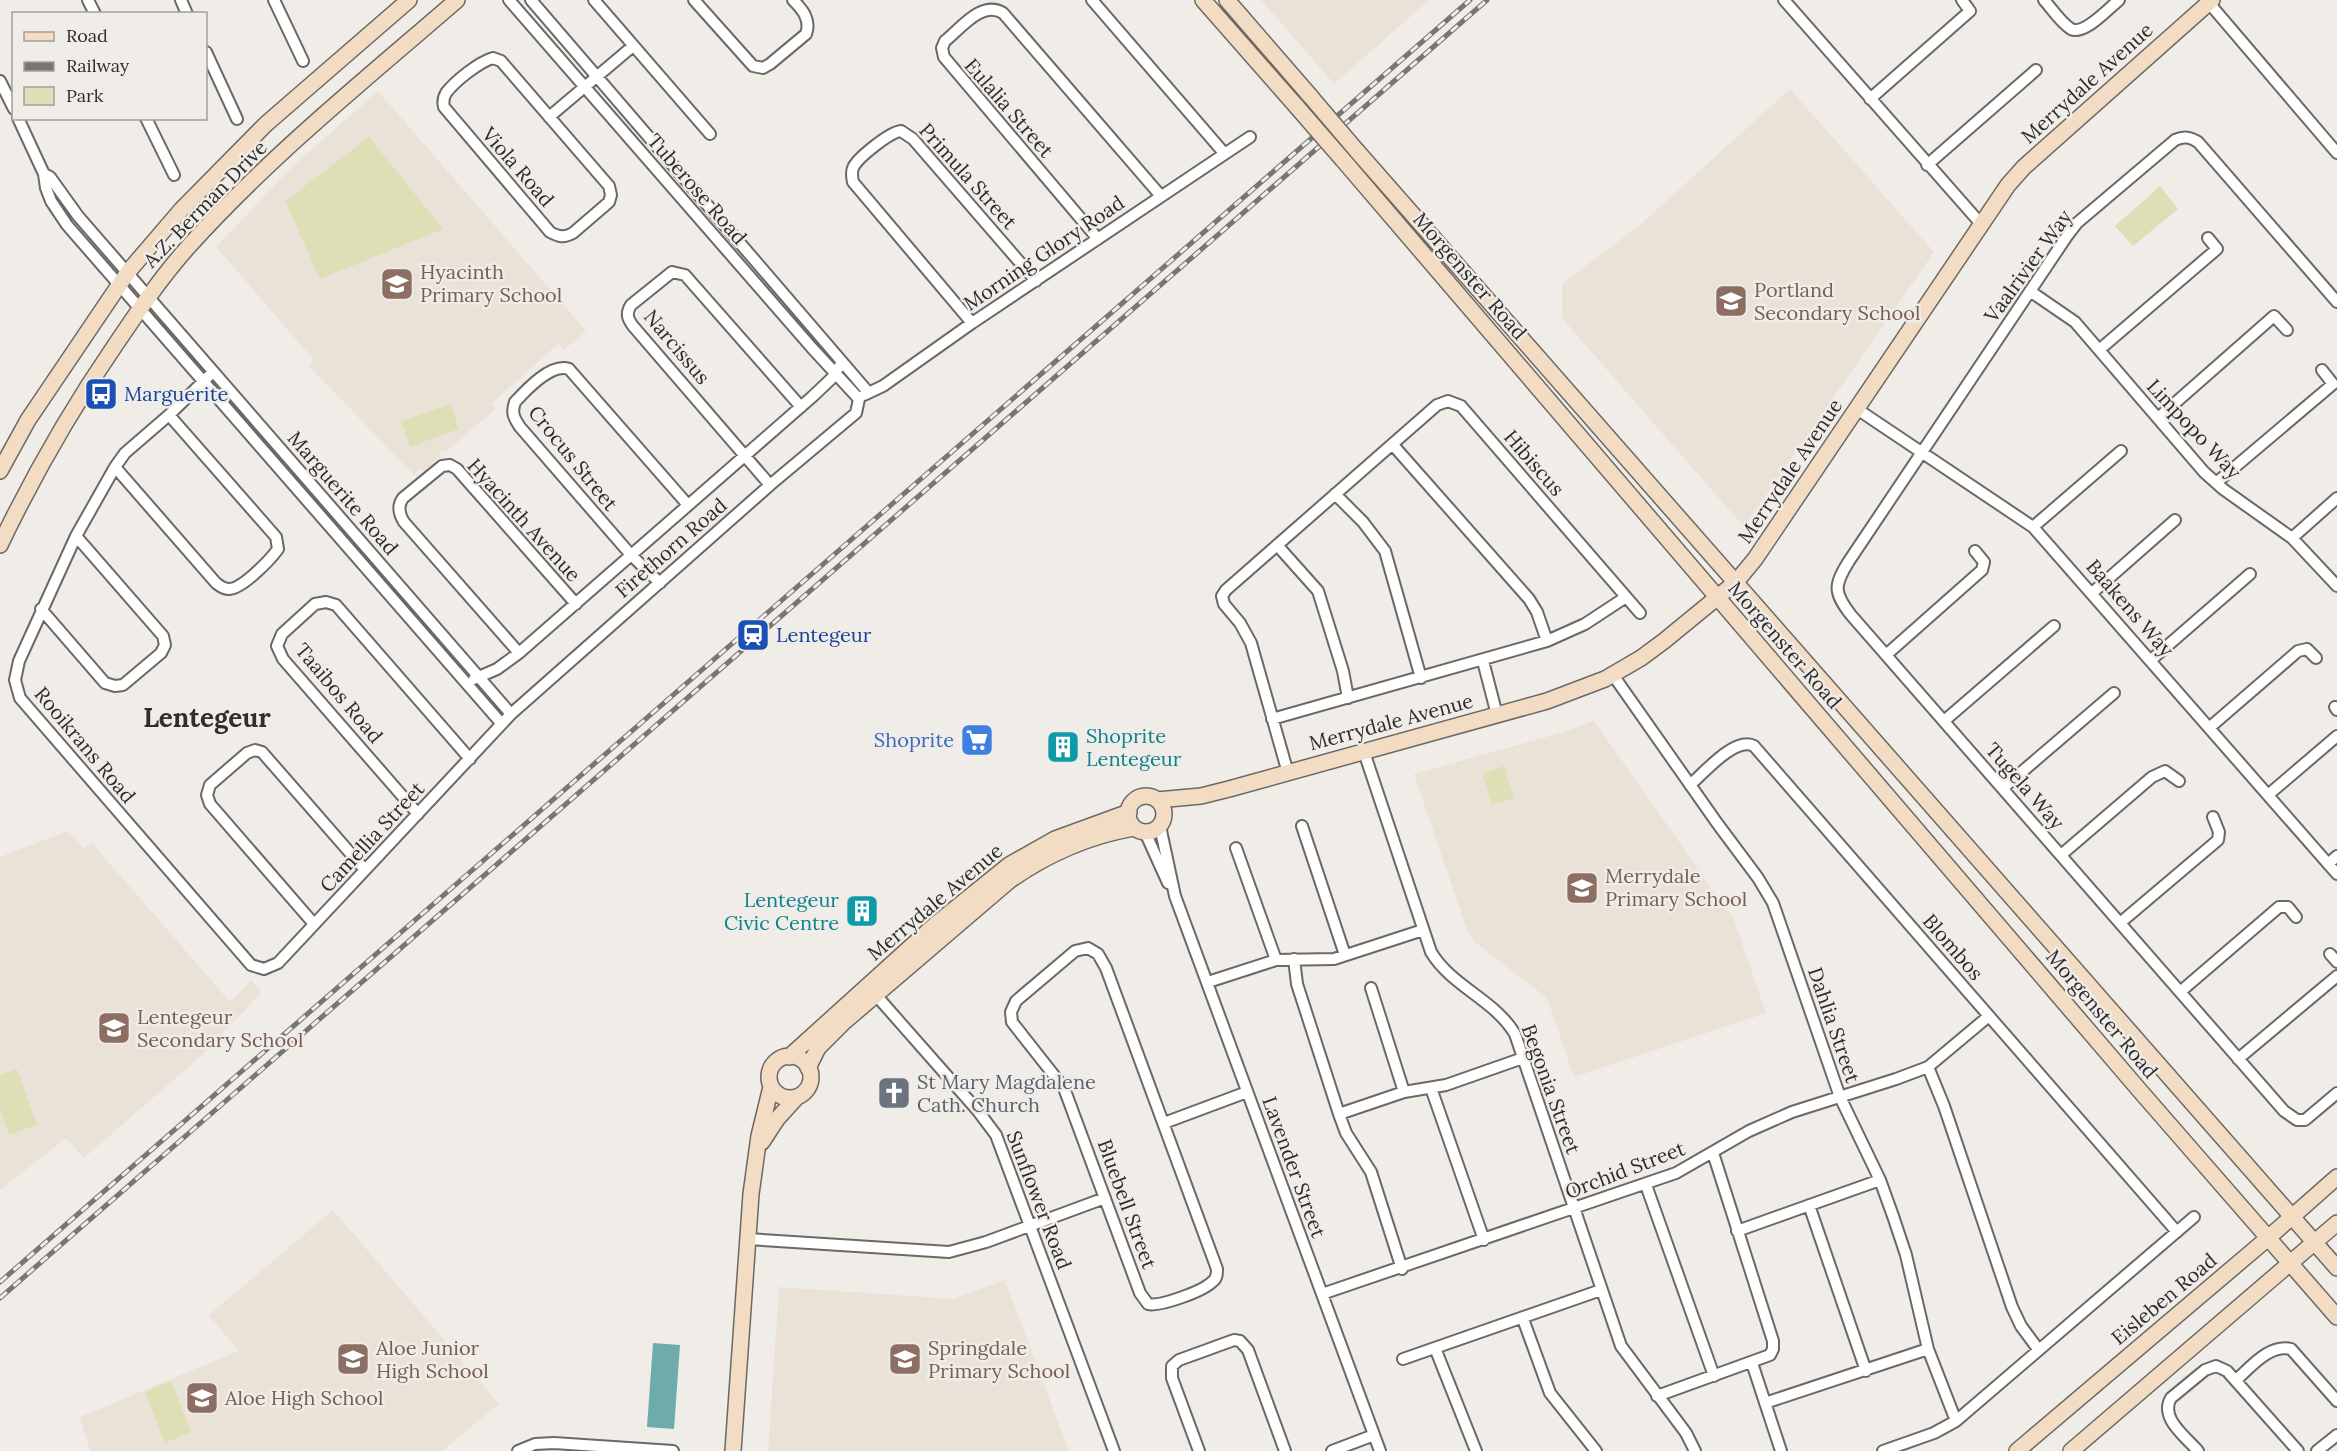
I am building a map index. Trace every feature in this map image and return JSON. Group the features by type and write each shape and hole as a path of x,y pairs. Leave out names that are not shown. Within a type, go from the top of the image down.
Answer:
{"main road":[{"name":"A.Z. Berman Drive","path":"0,471 28,420 128,272 182,209 239,149 409,0"},
{"name":"A.Z. Berman Drive","path":"0,544 62,427 148,296 189,245 277,158 457,0"},
{"name":"Morgenster Road","path":"1203,0 2337,1317"},
{"name":"Morgenster Road","path":"1227,0 2337,1268"},
{"name":"Merrydale Avenue","path":"1157,800 1201,796 1565,695 1613,675 1656,647 1736,582 1771,537 2008,185 2024,167 2211,1"},
{"path":"1149,796 1157,800 1163,808 1162,822 1156,830 1139,830 1131,823 1129,812 1130,806 1138,798 1149,796"},
{"name":"Merrydale Avenue","path":"1162,822 1201,796"},
{"name":"Merrydale Avenue","path":"789,1057 965,899 1009,865 1072,832 1129,812"},
{"name":"Merrydale Avenue","path":"808,1068 818,1048 875,994 1016,876 1062,850 1107,833 1139,830"},
{"path":"965,899 980,904"},
{"path":"733,1451 753,1177 759,1136 771,1087 769,1079 771,1068 779,1060 789,1057 800,1060 808,1068 809,1085 777,1119 758,1149"},
{"path":"771,1087 784,1097 797,1097"},
{"name":"Eisleben Road","path":"2017,1451 2337,1177"},
{"path":"2071,1451 2337,1223"}],"street":[{"path":"274,0 303,61"},
{"name":"Tuberose Road","path":"509,0 834,371 864,396"},
{"name":"Tuberose Road","path":"531,0 844,363 864,396"},
{"path":"594,0 710,134"},
{"path":"694,0 748,62 753,66 763,68 771,64 806,34 808,27 806,18 794,0"},
{"path":"1092,0 1224,153"},
{"path":"1784,0 1981,224"},
{"path":"1870,99 1970,11 1962,0"},
{"path":"2044,0 2065,23 2078,31 2091,24 2119,0"},
{"path":"2211,1 2337,153"},
{"name":"Eulalia Street","path":"1098,239 944,57 942,48 945,41 981,10 991,8 1003,13 1160,195"},
{"path":"549,117 633,46"},
{"path":"207,54 237,119"},
{"name":"Viola Road","path":"493,58 501,61 549,117 603,178 609,186 611,195 609,202 573,233 565,237 550,232 448,114 443,101 446,93 478,64 493,58"},
{"path":"1927,165 2036,70"},
{"path":"0,81 12,106"},
{"path":"19,120 44,174"},
{"path":"147,120 174,175"},
{"name":"Primula Street","path":"972,323 853,182 854,165 889,135 902,131 914,139 1036,281"},
{"name":"Morning Glory Road","path":"864,396 883,386 1160,195 1250,137"},
{"name":"Vaalrivier Way","path":"1922,452 2078,223 2181,137 2198,142 2337,302"},
{"name":"Marguerite Road","path":"44,174 50,177 71,208 511,714"},
{"name":"Marguerite Road","path":"44,174 46,188 58,214 501,723"},
{"path":"2099,350 2217,249 2208,238"},
{"name":"Narcissus","path":"770,485 628,320 631,305 672,272 685,275 801,407"},
{"name":"Limpopo Way","path":"2030,291 2066,315 2216,483 2292,538 2337,586"},
{"path":"2158,418 2274,316 2287,330"},
{"name":"Firethorn Road","path":"477,676 497,669 519,653 801,407 828,382 834,371 844,363"},
{"name":"Crocus Street","path":"660,583 631,555 520,427 513,417 512,409 521,395 553,369 563,367 569,369 688,505"},
{"path":"2216,483 2333,384 2322,370"},
{"name":"Rooikrans Road","path":"213,372 169,415 125,453 115,467 76,536 41,609 15,671 15,680 20,698 251,965 264,969"},
{"name":"Firethorn Road","path":"501,723 770,485 856,413 864,396"},
{"name":"Hibiscus","path":"1288,773 1251,643 1240,623 1224,604 1222,596 1226,590 1437,405 1448,401 1461,406 1640,613"},
{"name":"Baakens Way","path":"1857,409 2033,527 2337,874"},
{"path":"115,467 216,583 224,588 232,589 240,586 273,556 278,549 276,537 169,415"},
{"path":"1393,445 1529,599 1537,612 1547,641"},
{"path":"2033,527 2121,451"},
{"name":"Tugela Way","path":"1922,452 1838,582 1837,593 1842,602 2284,1111 2291,1117 2302,1120 2337,1093"},
{"name":"Hyacinth Avenue","path":"519,653 404,522 399,510 403,498 442,466 450,465 457,469 576,604"},
{"path":"1335,494 1363,522 1385,551 1421,678"},
{"path":"2292,538 2337,498"},
{"path":"2092,593 2175,520"},
{"path":"41,609 105,683 115,686 123,685 161,653 165,645 163,636 76,536"},
{"path":"1277,545 1318,591 1343,671 1348,698"},
{"path":"1886,655 1982,570 1984,562 1975,551"},
{"path":"2151,660 2250,574"},
{"path":"1272,719 1547,641 1585,624 1626,597"},
{"name":"Taaibos Road","path":"418,814 283,659 277,646 282,634 315,604 326,602 336,605 470,759"},
{"path":"1944,721 2054,626"},
{"path":"2209,728 2298,651 2307,649 2316,658"},
{"path":"1483,661 1497,714"},
{"name":"Dahlia Street","path":"1613,675 1758,878 1773,903 1840,1097 1880,1180 1906,1255 1928,1349 1956,1420"},
{"path":"468,685 477,676"},
{"path":"2003,788 2114,693"},
{"name":"Camellia Street","path":"264,969 278,963 501,723"},
{"path":"2268,795 2337,736"},
{"name":"Blombos","path":"1690,785 1734,747 1744,743 1754,746 2177,1232"},
{"path":"315,924 210,804 207,795 210,786 247,753 255,750 262,752 365,870"},
{"name":"Begonia Street","path":"1364,752 1431,952 1446,972 1504,1018 1515,1034 1621,1346 1686,1433 1695,1451"},
{"path":"2061,855 2152,777 2165,771 2179,781"},
{"path":"2120,923 2217,840 2219,832 2213,817"},
{"name":"Lavender Street","path":"1162,822 1175,896"},
{"path":"1302,826 1345,955"},
{"name":"Lavender Street","path":"1139,830 1175,896 1380,1451"},
{"path":"1236,848 1276,960"},
{"path":"2328,864 2337,856"},
{"path":"2180,992 2279,907 2288,907 2296,917"},
{"path":"1208,982 1276,960 1321,960 1345,955 1423,930"},
{"name":"Bluebell Street","path":"1080,949 1093,949 1102,960 1216,1263 1217,1273 1214,1281 1159,1305 1152,1305 1144,1301 1105,1198 1064,1088 1048,1065 1014,1026 1011,1016 1016,1001 1080,949"},
{"path":"1294,959 1297,984 1339,1114 1346,1133 1371,1172 1402,1269"},
{"path":"2238,1059 2337,976"},
{"path":"1371,988 1404,1092"},
{"name":"Sunflower Road","path":"875,994 978,1111 996,1135 1114,1451"},
{"name":"Orchid Street","path":"1322,1294 1402,1269 1677,1173 1764,1124 1792,1112 1928,1067 1989,1016"},
{"path":"1339,1114 1404,1092 1431,1088 1523,1058"},
{"path":"1928,1067 1944,1106 2012,1307 2021,1326 2038,1349"},
{"path":"1431,1088 1484,1240"},
{"path":"1164,1124 1247,1092"},
{"path":"1657,1396 1752,1363 1772,1353 1773,1341 1713,1153"},
{"path":"1737,1230 1880,1180"},
{"path":"1647,1185 1714,1376"},
{"path":"748,1239 949,1252 965,1249 1105,1198"},
{"path":"1809,1205 1866,1371"},
{"path":"1882,1451 1934,1433 1956,1420 2194,1217"},
{"path":"1403,1359 1601,1290"},
{"path":"1523,1318 1550,1393 1596,1451"},
{"path":"1199,1451 1172,1378 1172,1366 1179,1360 1234,1340 1240,1341 1248,1350 1285,1451"},
{"path":"1435,1348 1476,1451"},
{"path":"2236,1380 2269,1352 2287,1348 2291,1349 2337,1401"},
{"path":"1765,1403 1928,1349"},
{"path":"1752,1363 1781,1451"},
{"path":"2198,1451 2169,1418 2166,1408 2171,1398 2205,1370 2216,1366 2227,1371 2236,1380 2298,1451"},
{"path":"1332,1451 1374,1435"},
{"path":"2317,1451 2337,1435"},
{"path":"518,1451 535,1444 554,1443 673,1451"}],"shaded area":[{"path":"1261,0 1429,0 1334,84"},
{"name":"Portland Secondary School","path":"1790,89 1934,252 1744,527 1562,318 1562,284 1641,224"},
{"name":"Hyacinth Primary School","path":"378,91 586,331 564,350 558,344 491,404 496,409 445,452 442,450 439,453 441,456 423,472 420,468 414,475 309,366 314,360 216,247 293,166"},
{"name":"Merrydale Primary School","path":"1594,721 1734,920 1766,1013 1574,1077 1547,998 1476,943 1468,933 1414,774 1557,734"},
{"name":"Lentegeur Secondary School","path":"68,831 84,848 92,843 230,1002 251,980 262,992 202,1055 84,1158 66,1138 0,1190 0,857"},
{"name":"Aloe Junior High School","path":"333,1210 499,1404 442,1451 90,1451 80,1417 238,1351 243,1357 209,1315"},
{"name":"Springdale Primary School","path":"1005,1280 1069,1451 768,1451 779,1287 953,1299"}],"green space":[{"path":"369,137 443,229 320,279 285,201"},
{"path":"2160,186 2178,209 2133,246 2115,226"},
{"path":"450,404 459,429 410,447 401,421"},
{"path":"1504,766 1514,798 1492,805 1482,774"},
{"path":"17,1069 37,1125 9,1135 0,1109 0,1075"},
{"path":"171,1381 191,1432 165,1443 145,1392"}],"water":[{"path":"653,1343 680,1345 674,1429 647,1427"}],"railway":[{"path":"0,1282 1470,0"},
{"path":"0,1298 1487,0"}],"place":[{"name":"Hyacinth Primary School","path":"397,284"},
{"name":"Portland Secondary School","path":"1731,301"},
{"name":"Marguerite","path":"101,394"},
{"name":"Lentegeur","path":"753,635"},
{"name":"Shoprite","path":"977,740"},
{"name":"Shoprite Lentegeur","path":"1063,747"},
{"name":"Merrydale Primary School","path":"1582,888"},
{"name":"Lentegeur Civic Centre","path":"862,911"},
{"name":"Lentegeur Secondary School","path":"114,1028"},
{"name":"St Mary Magdalene Cath. Church","path":"894,1093"},
{"name":"Aloe Junior High School","path":"353,1359"},
{"name":"Springdale Primary School","path":"905,1359"},
{"name":"Aloe High School","path":"202,1398"}],"district":[{"name":"Lentegeur","path":"207,718"}]}
